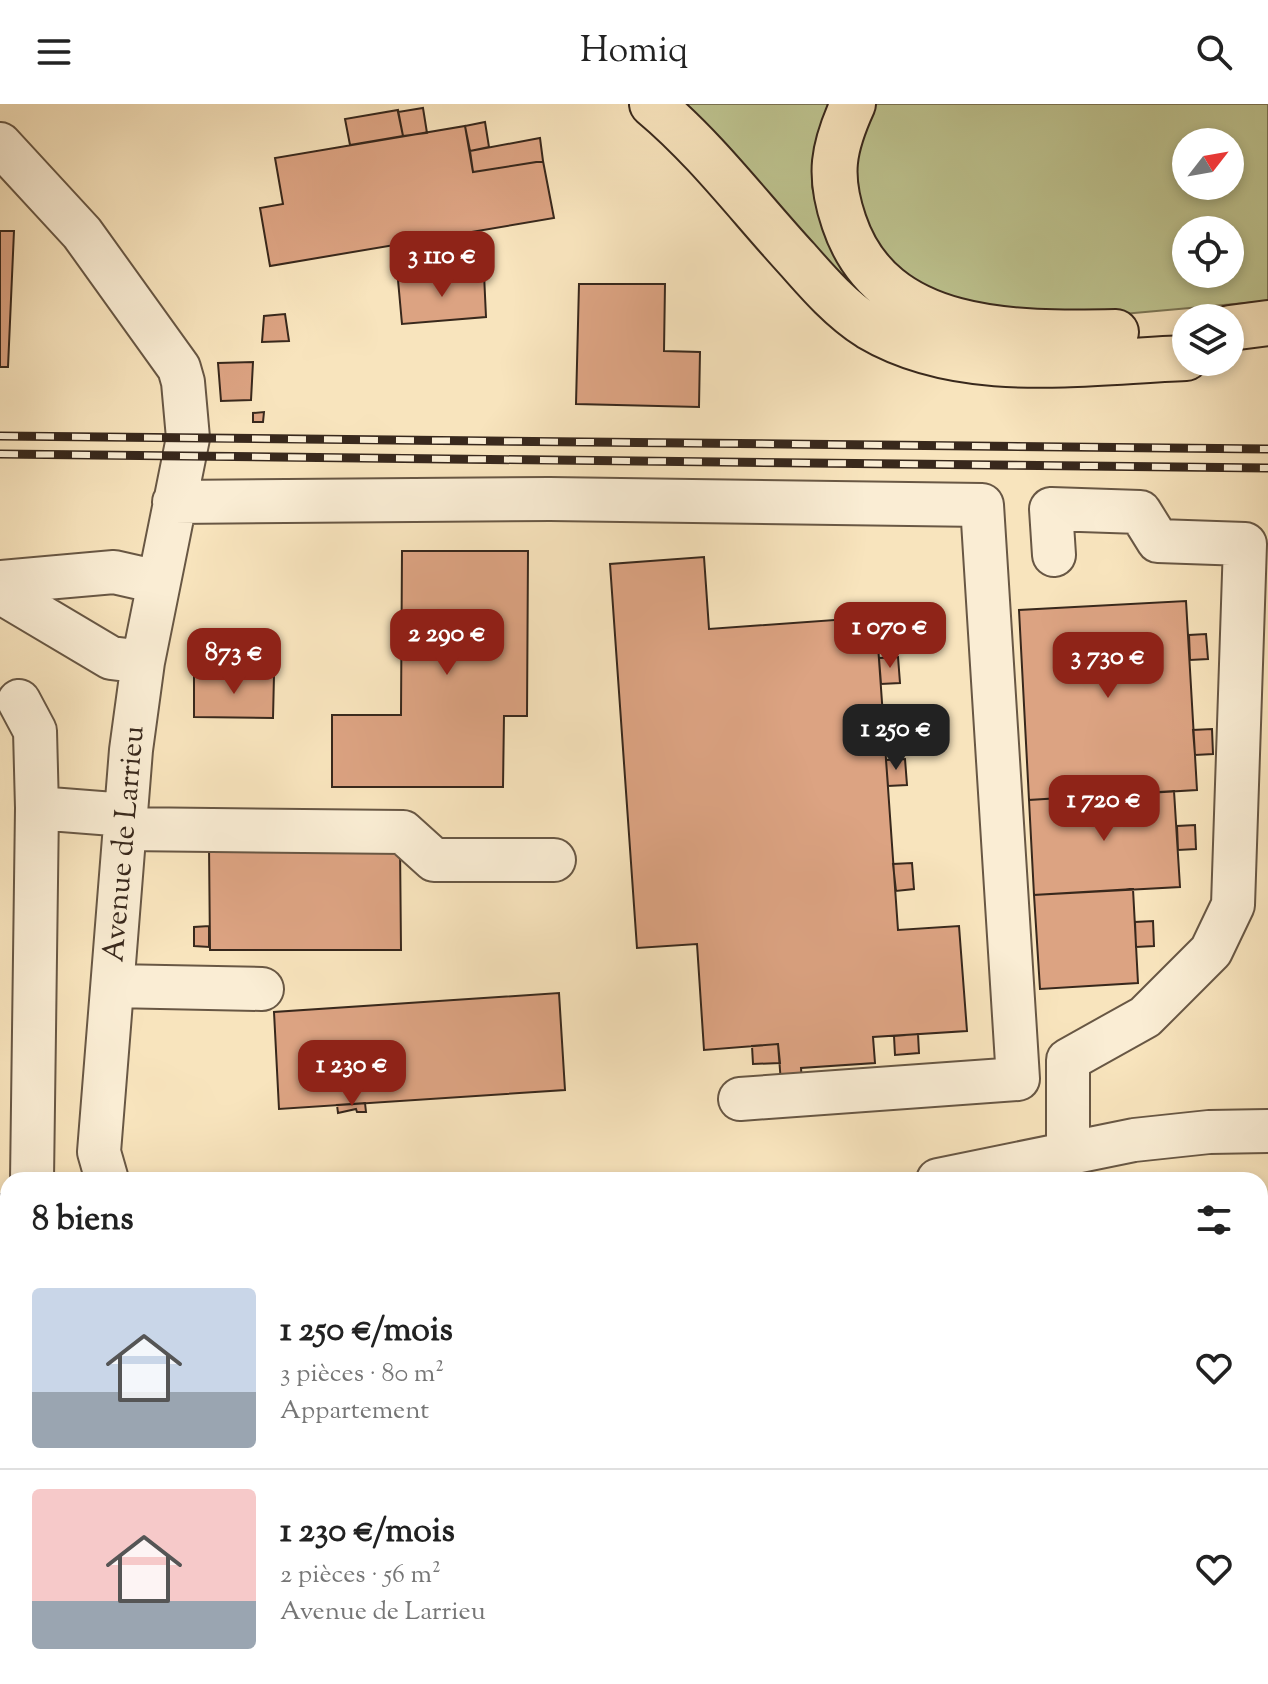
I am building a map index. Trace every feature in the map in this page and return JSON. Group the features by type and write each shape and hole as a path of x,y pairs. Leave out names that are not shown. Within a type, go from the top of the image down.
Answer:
{"highway":[{"path":"652,104 691,139 838,303 867,326 936,355 971,362 1032,364 1172,359"},
{"path":"853,104 839,138 833,169 838,204 850,241 870,273 898,296 974,327 1085,333 1172,331"},
{"path":"1244,326 1268,323"},
{"path":"1244,354 1268,353"}],"street":[{"name":"Avenue de Larrieu","path":"0,144 82,233 179,368 183,382 188,438 143,662 131,750 103,1166"},
{"path":"174,502 550,499 982,505 1018,1079 740,1099"},
{"path":"1054,555 1051,509 1140,512 1158,541 1245,544 1233,905 1211,951 1145,1017 1068,1060 1068,1153"},
{"path":"0,582 114,572 158,582"},
{"path":"0,592 111,658 143,662"},
{"path":"19,701 35,731 37,808 32,1168 103,1166"},
{"path":"37,808 126,822 403,832 434,860 554,860"},
{"path":"113,986 262,989"},
{"path":"977,1172 1134,1140 1209,1132 1268,1131"}],"green space":[{"path":"665,104 831,104 816,143 812,187 824,233 847,276 873,303 883,323"},
{"path":"872,104 1268,104 1268,301 1172,304 1172,310 1123,314 1014,310 959,301 907,283 881,261 848,179"}],"building":[{"path":"423,108 427,133 403,136 398,112"},
{"path":"398,110 403,136 350,145 345,119"},
{"path":"485,122 489,147 470,151 465,126"},
{"path":"465,126 473,172 543,161 554,218 270,266 260,208 283,204 275,158"},
{"path":"540,138 543,161 473,172 470,151"},
{"path":"0,231 14,231 8,367 0,367"},
{"path":"484,274 486,317 402,324 398,280"},
{"path":"579,284 665,284 664,351 700,352 699,407 576,404"},
{"path":"285,314 289,341 262,342 264,316"},
{"path":"253,362 251,400 221,401 218,363"},
{"path":"264,412 263,422 253,422 253,413"},
{"path":"402,551 528,551 527,716 504,716 503,787 332,787 332,715 401,715"},
{"path":"704,557 709,629 876,617 898,930 959,926 967,1031 873,1037 875,1063 801,1068 802,1081 781,1083 778,1044 704,1050 697,944 637,948 610,564"},
{"path":"1186,601 1197,790 1029,800 1019,610"},
{"path":"1206,634 1208,659 1190,660 1189,635"},
{"path":"898,657 900,683 881,684 879,658"},
{"path":"194,674 274,675 273,718 194,717"},
{"path":"1212,729 1213,754 1195,755 1193,730"},
{"path":"905,759 907,785 888,786 886,760"},
{"path":"1174,791 1180,887 1034,895 1029,800"},
{"path":"1195,825 1196,849 1178,850 1177,826"},
{"path":"209,845 400,845 401,950 210,950"},
{"path":"912,863 914,889 896,891 893,864"},
{"path":"1133,889 1138,983 1040,989 1034,895"},
{"path":"1153,921 1154,946 1136,947 1135,922"},
{"path":"209,926 209,947 194,946 194,927"},
{"path":"559,993 565,1090 279,1109 274,1012"},
{"path":"918,1034 919,1053 895,1055 894,1036"},
{"path":"778,1044 780,1063 753,1064 752,1046"},
{"path":"365,1103 366,1112 357,1112 356,1109 338,1113 337,1105"}],"railway":[{"path":"0,436 1268,449"},
{"path":"0,454 1268,468"}]}
